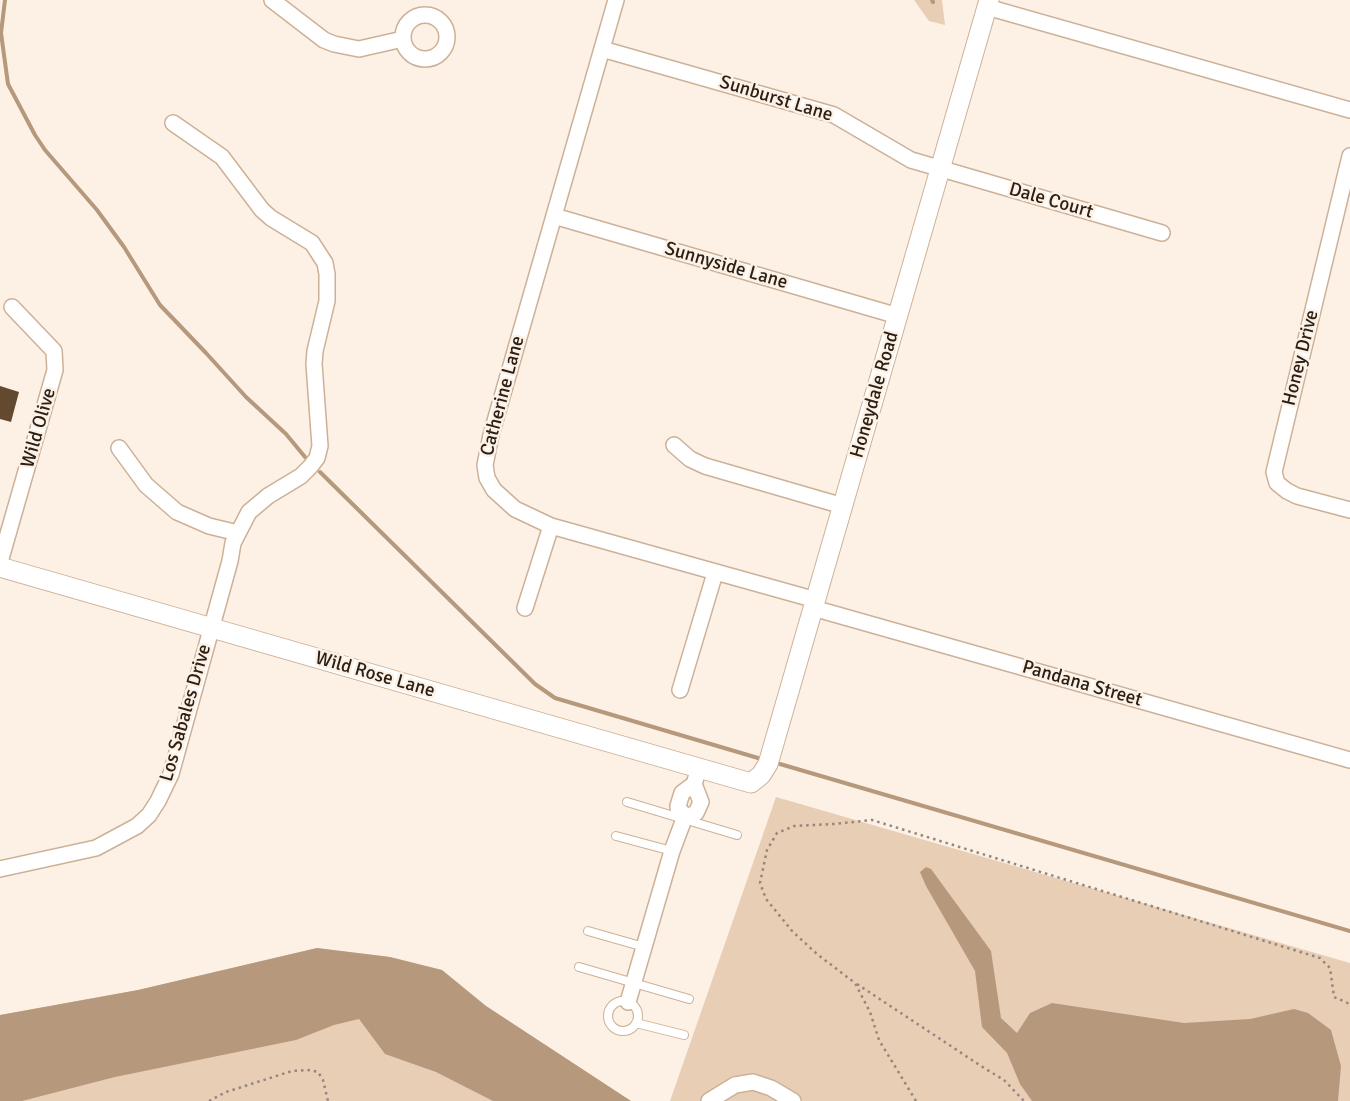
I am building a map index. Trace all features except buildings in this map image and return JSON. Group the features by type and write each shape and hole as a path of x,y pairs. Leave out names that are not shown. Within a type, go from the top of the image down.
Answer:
{"street":[{"path":"272,0 324,40 334,44 359,49 403,40"},
{"name":"Catherine Lane","path":"616,0 491,436 485,465 487,478 494,490 515,509 551,526 715,573 814,604"},
{"path":"988,3 1350,110"},
{"name":"Honeydale Road","path":"751,783 761,775 768,764 988,3"},
{"name":"Sunburst Lane","path":"602,48 834,115 911,160 940,170"},
{"name":"Los Sabales Drive","path":"0,869 96,848 138,826 149,814 158,802 171,774 230,562 233,543 249,512 310,468 317,458 320,446 314,364 315,351 327,301 325,263 312,243 271,218 262,210 222,157 173,123"},
{"name":"Honey Drive","path":"1350,156 1274,472 1277,483 1297,496 1350,510"},
{"name":"Dale Court","path":"940,170 1162,233"},
{"name":"Sunnyside Lane","path":"554,216 898,316"},
{"name":"Wild Olive","path":"0,562 56,370 54,351 12,307"},
{"path":"674,445 690,459 705,466 843,506"},
{"path":"119,448 146,485 177,512 209,526 238,533"},
{"path":"524,608 551,526"},
{"name":"Wild Rose Lane","path":"0,567 211,627 696,776 751,783"},
{"path":"680,690 715,573"},
{"name":"Pandana Street","path":"814,604 1350,760"},
{"path":"628,1002 672,851 685,818 678,806 682,793 696,776"},
{"path":"709,1101 735,1085 753,1082 772,1088 793,1101"}],"lane":[{"path":"627,802 737,835"},
{"path":"616,836 672,851"},
{"path":"588,931 644,947"},
{"path":"579,967 690,998"},
{"path":"618,1002 628,1002 632,1004 638,1013 636,1023 633,1027 624,1031 615,1029 609,1022 608,1012 618,1002"},
{"path":"636,1023 684,1036"}],"path":[{"path":"1024,1101 1004,1080 856,983 817,954 793,932 766,899 760,883 767,850 776,833 794,826 872,820 1320,958 1330,968 1334,997 1350,1004"},
{"path":"856,983 870,1012 879,1040 916,1101"},
{"path":"209,1101 226,1092 292,1071 310,1070 318,1072 323,1080 328,1101"}],"shaded area":[{"path":"914,0 942,0 945,25 929,21"},
{"path":"776,797 1350,963 1350,1101 670,1101"},
{"path":"926,867 931,869 991,951 1001,1018 1017,1033 1030,1013 1052,1003 1184,1023 1250,1019 1294,1009 1308,1013 1331,1030 1341,1066 1338,1101 1032,1101 1020,1084 1007,1053 982,1027 975,971 926,886 920,872"},
{"path":"317,948 390,957 442,970 486,1006 631,1101 0,1101 0,1015 138,990"},
{"path":"317,948 390,957 442,970 486,1006 631,1101 493,1101 436,1072 385,1054 359,1019 334,1025 296,1040 115,1077 22,1101 0,1101 0,1015 138,990"}],"waterway":[{"path":"5,0 1,33 8,84 35,135 45,150 97,210 124,247 160,305 246,397 286,434 305,457"},
{"path":"320,472 535,684 555,698 758,758"},
{"path":"780,764 1350,931"}]}
